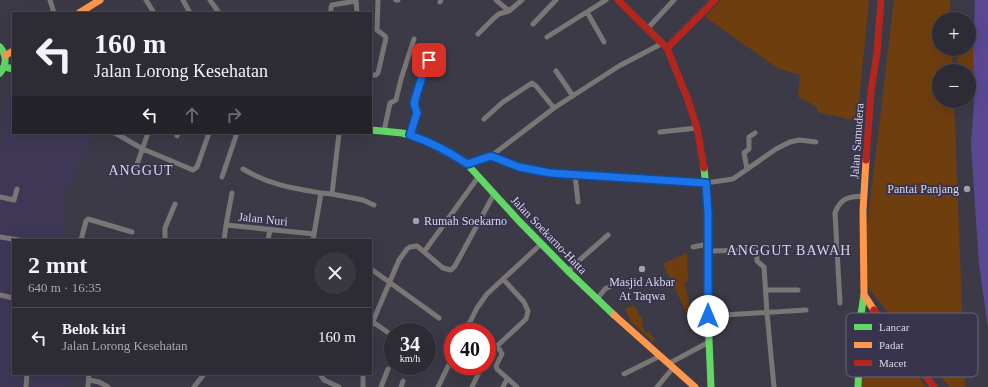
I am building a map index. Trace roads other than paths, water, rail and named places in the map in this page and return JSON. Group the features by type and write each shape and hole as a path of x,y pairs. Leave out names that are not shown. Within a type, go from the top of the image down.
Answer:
{"main road":[{"path":"79,12 88,3 100,0"},
{"path":"618,0 665,45 686,95 697,128 703,158 708,214 708,316 711,387"},
{"path":"665,45 714,0"},
{"name":"Jalan Samudera","path":"864,295 862,244 864,196 871,91 877,53 881,0"},
{"path":"0,48 6,55 5,67 0,73"},
{"path":"6,55 12,52"},
{"path":"5,67 12,69"},
{"name":"Jalan Soekarno-Hatta","path":"372,130 410,135 435,145 467,164 568,272 692,386"},
{"path":"861,313 864,295"},
{"path":"864,295 876,313"},
{"path":"858,377 858,387"},
{"path":"926,377 934,387"}],"street":[{"path":"50,0 54,12"},
{"path":"146,0 153,12"},
{"path":"182,0 189,12"},
{"path":"210,0 218,12"},
{"path":"372,75 376,75 378,73 386,38 377,30 378,0"},
{"path":"496,0 509,11"},
{"path":"478,34 499,14 509,11 522,0"},
{"path":"533,24 556,0"},
{"path":"548,37 606,0"},
{"path":"647,29 674,0"},
{"path":"331,12 332,5 356,1 356,12"},
{"path":"588,12 604,42"},
{"path":"384,132 390,103 396,100 414,39"},
{"path":"467,164 491,156 554,108 619,66 665,45"},
{"path":"410,135 417,113 414,103 424,70 436,46"},
{"path":"556,71 573,96"},
{"path":"484,119 503,102 532,83 554,108"},
{"path":"660,132 697,128"},
{"path":"747,169 744,153 749,149 749,137 755,133"},
{"path":"117,134 143,149 192,170 195,170 209,134"},
{"path":"136,167 148,134"},
{"path":"222,177 237,134"},
{"path":"332,194 339,134"},
{"path":"491,156 519,167 550,173 706,183 733,179 776,149 790,142 799,140 816,142"},
{"path":"243,169 265,181 280,186 363,200 374,205"},
{"path":"575,175 578,202"},
{"path":"424,252 479,176"},
{"path":"0,197 14,200 17,189"},
{"path":"226,225 232,193"},
{"path":"313,237 321,193"},
{"path":"384,331 372,324 395,268 407,249 415,246 449,271 454,269 494,194"},
{"path":"840,303 835,213 838,206 849,197 864,196"},
{"path":"165,239 164,233 175,204"},
{"path":"81,239 88,218 132,232"},
{"name":"Jalan Nuri","path":"224,239 226,225 313,237"},
{"path":"268,239 270,230"},
{"path":"568,272 608,235"},
{"path":"0,237 13,239"},
{"path":"470,323 482,301 503,279 541,244"},
{"path":"693,247 755,250 757,254 757,261 764,267 774,387"},
{"path":"372,270 439,318"},
{"path":"503,279 524,302 528,311 526,319 496,347 502,354 496,368 517,387"},
{"path":"596,299 605,289 622,280"},
{"path":"766,290 798,290"},
{"path":"0,295 12,298"},
{"path":"708,316 806,310"},
{"path":"657,387 671,366 709,342"},
{"path":"624,374 660,356"},
{"path":"26,387 27,375"},
{"path":"88,387 89,375"},
{"path":"194,387 203,375"},
{"path":"321,375 324,380 339,387"},
{"path":"363,387 364,375"},
{"path":"381,387 385,375"},
{"path":"438,387 444,375"},
{"path":"472,387 478,375"},
{"path":"503,387 507,379"},
{"path":"89,380 99,382 108,387"},
{"path":"322,387 324,380"},
{"path":"401,387 403,381"}],"place":[{"name":"Pantai Panjang","path":"967,189"},
{"name":"Rumah Soekarno","path":"416,221"},
{"name":"Masjid Akbar At Taqwa","path":"642,269"}],"district":[{"name":"ANGGUT","path":"141,170"},
{"name":"ANGGUT BAWAH","path":"789,250"}]}
